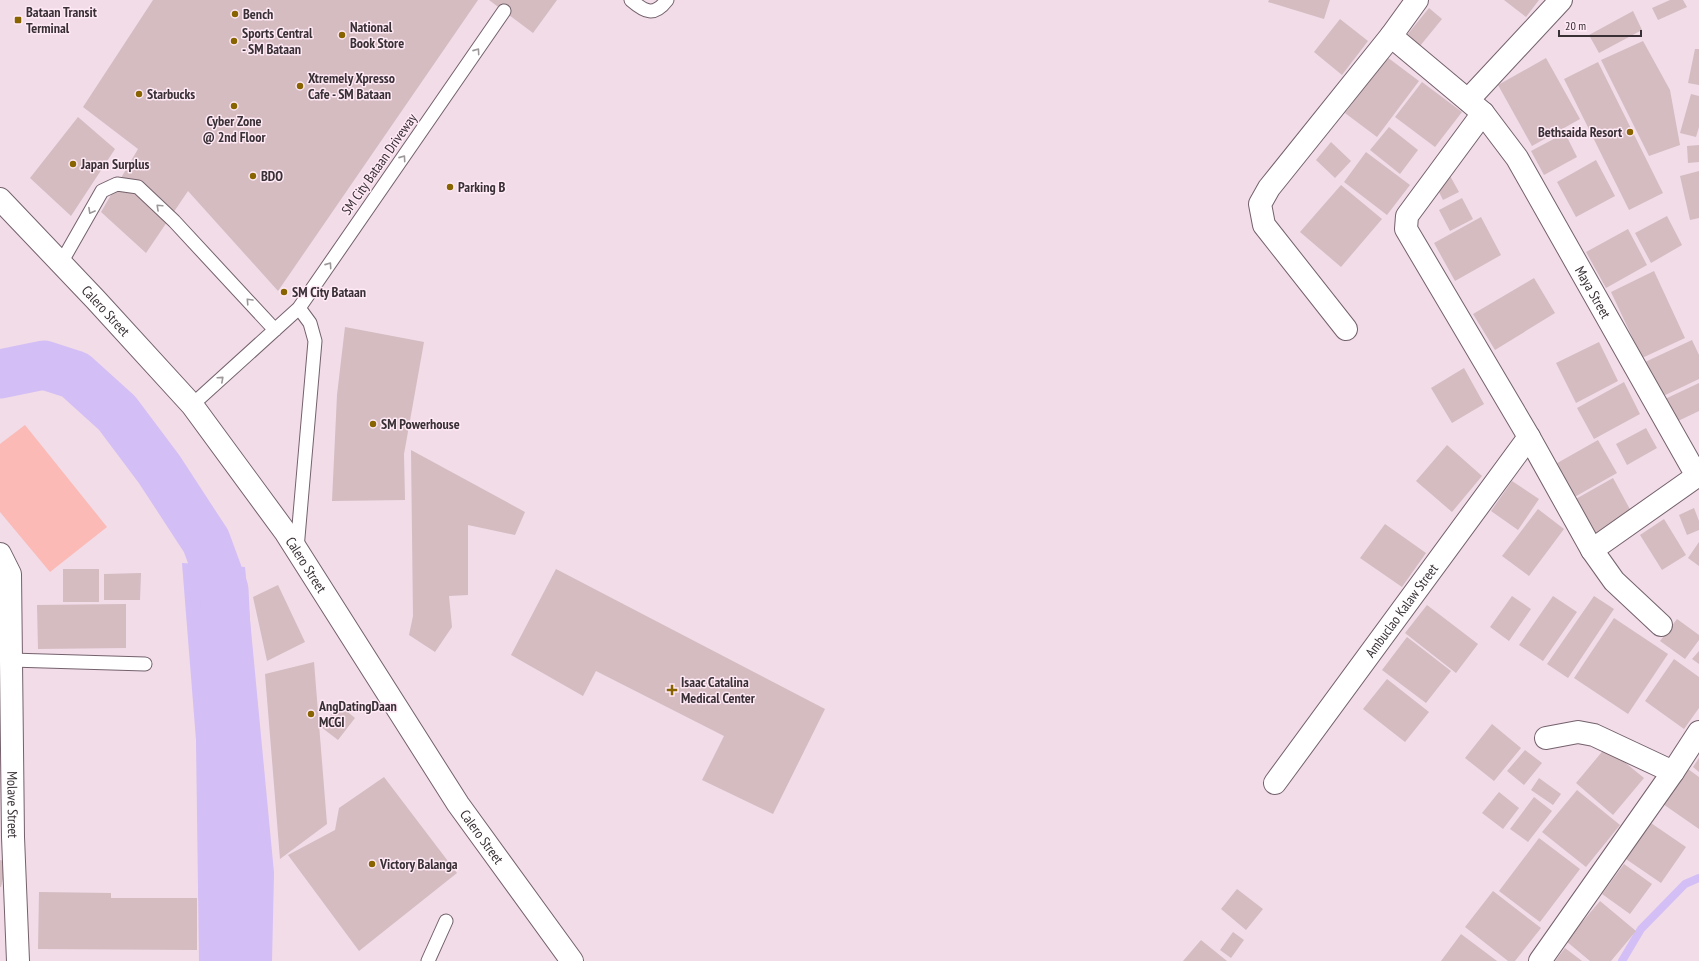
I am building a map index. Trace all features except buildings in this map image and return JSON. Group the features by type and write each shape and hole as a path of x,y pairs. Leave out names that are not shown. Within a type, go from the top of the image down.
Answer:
{"street":[{"path":"1346,329 1264,225 1260,204 1269,188 1392,36 1417,0"},
{"path":"1561,0 1475,107 1407,216 1406,229 1529,437 1592,550 1614,580 1661,625"},
{"name":"Maya Street","path":"1392,36 1475,107 1517,158 1698,476"},
{"name":"Calero Street","path":"0,199 96,300 192,405 297,549 458,804 572,961"},
{"name":"Ambuclao Kalaw Street","path":"1275,783 1529,437"},
{"path":"1592,550 1698,476"},
{"name":"Molave Street","path":"0,554 10,574 10,660 6,835 18,961"},
{"path":"1546,738 1578,732 1594,735 1673,772"},
{"path":"1540,961 1673,772 1699,732"}],"lane":[{"path":"631,0 643,10 650,11 657,10 666,0"},
{"name":"SM City Bataan Driveway","path":"192,405 299,308 504,11"},
{"path":"61,263 102,191 117,184 138,187 174,221 275,330"},
{"path":"297,549 315,340 310,323 299,308"},
{"path":"10,660 145,664"},
{"path":"428,961 446,921"}],"shaded area":[{"path":"25,425 107,527 50,572 0,512 0,444"},
{"path":"182,563 245,567 274,873 272,961 199,961 196,740"}],"waterway":[{"path":"0,374 44,365 75,375 117,413 159,469 206,541 224,590 226,631"},
{"path":"1622,961 1641,929 1685,884 1699,878"}],"place":[{"name":"Bench","path":"235,14"},
{"name":"Bataan Transit Terminal","path":"18,20"},
{"name":"National Book Store","path":"342,35"},
{"name":"Sports Central - SM Bataan","path":"234,41"},
{"name":"Xtremely Xpresso Cafe - SM Bataan","path":"300,86"},
{"name":"Starbucks","path":"139,94"},
{"name":"Cyber Zone @ 2nd Floor","path":"234,106"},
{"name":"Bethsaida Resort","path":"1630,132"},
{"name":"Japan Surplus","path":"73,164"},
{"name":"BDO","path":"253,176"},
{"name":"Parking B","path":"450,187"},
{"name":"SM City Bataan","path":"284,292"},
{"name":"SM Powerhouse","path":"373,424"},
{"name":"Isaac Catalina Medical Center","path":"672,690"},
{"name":"AngDatingDaan MCGI","path":"311,714"},
{"name":"Victory Balanga","path":"372,864"}]}
